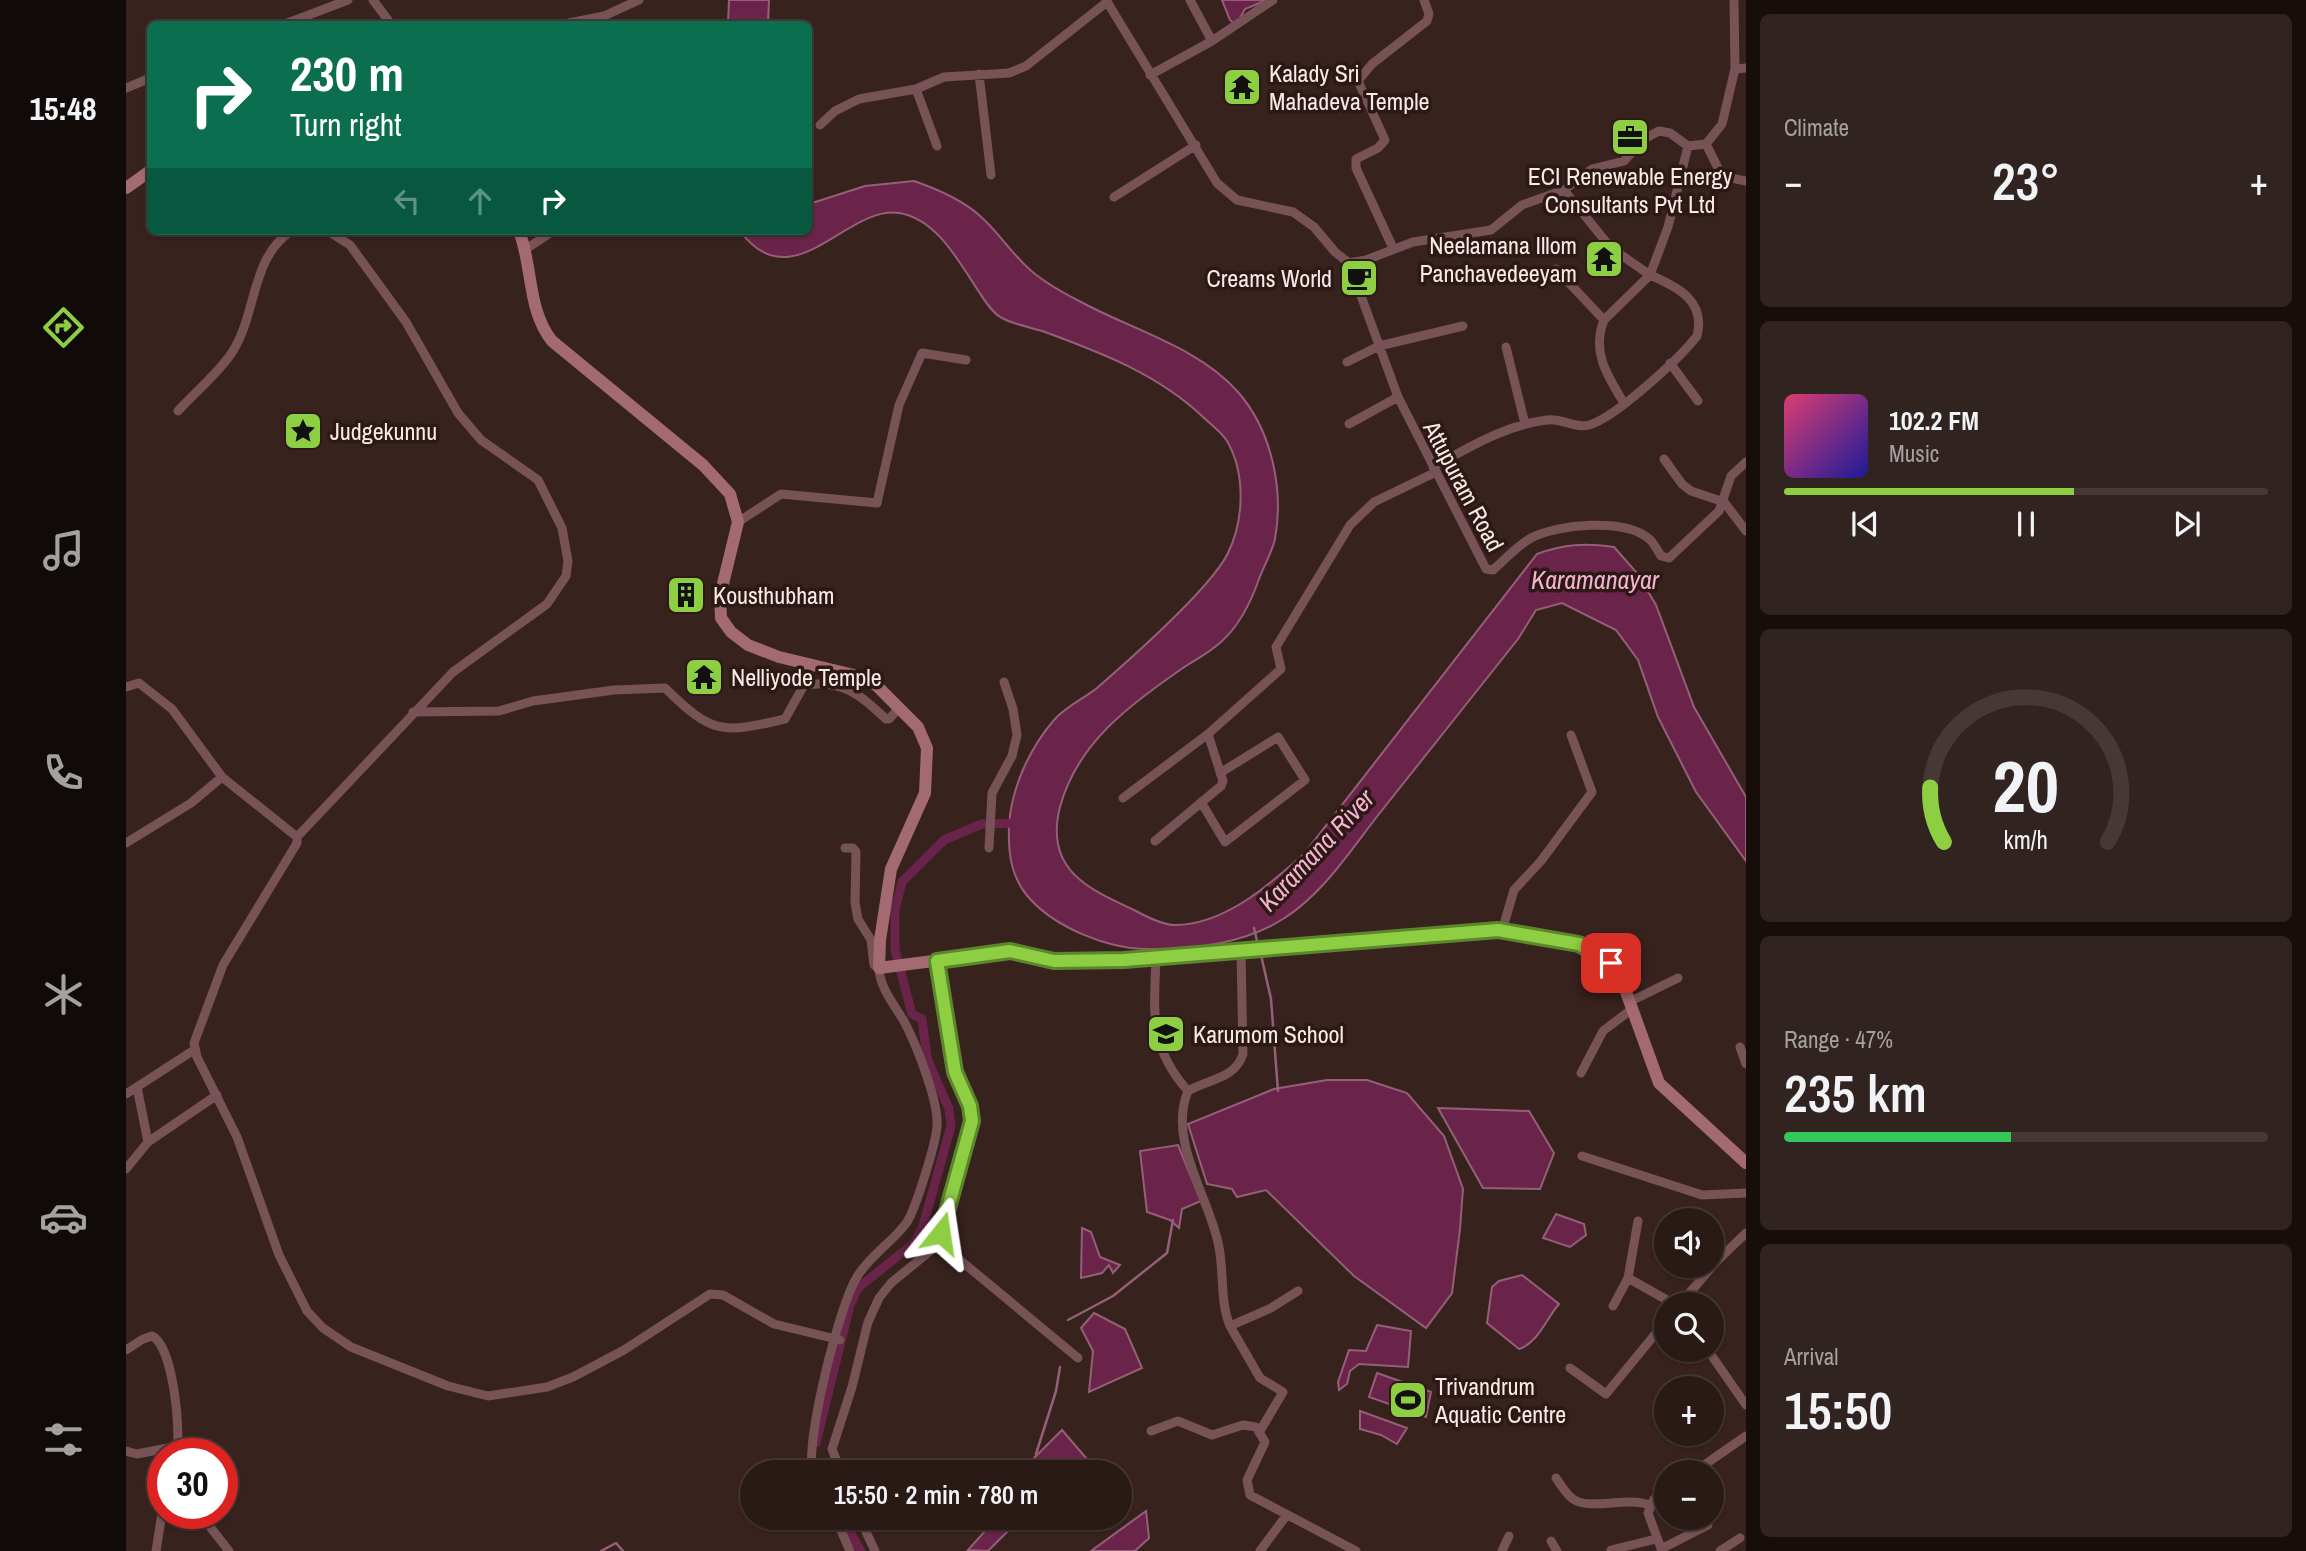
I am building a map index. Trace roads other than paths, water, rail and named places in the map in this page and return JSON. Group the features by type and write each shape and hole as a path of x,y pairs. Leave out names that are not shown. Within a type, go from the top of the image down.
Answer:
{"main road":[{"path":"126,188 147,173"},
{"path":"521,235 526,248 537,311 544,330 552,341 704,465 730,494 738,522 720,596 721,618 731,632 748,645 779,657 854,675 876,685 918,727 927,748 925,793 891,869 880,940 879,968 1010,951 1054,961 1156,958 1502,931 1579,944 1611,963 1631,1005 1659,1083 1746,1163"}],"street":[{"path":"293,21 348,0"},
{"path":"373,0 389,21"},
{"path":"579,21 604,16 639,0"},
{"path":"1190,0 1212,41"},
{"path":"1150,75 1212,41 1273,0"},
{"path":"1393,248 1356,168 1356,159 1378,148 1385,140 1358,81 1372,64 1427,21 1429,14 1424,0"},
{"path":"820,125 835,111 859,99 916,89 944,77 1009,72 1026,66 1107,1 1217,183 1237,200 1293,212 1314,227 1335,253 1349,263 1366,260 1393,248 1491,230 1522,205 1564,190 1592,169 1624,161 1650,134 1665,131 1688,146 1706,144 1723,124 1735,69 1734,0"},
{"path":"1735,69 1746,68"},
{"path":"979,74 991,175"},
{"path":"126,88 147,79"},
{"path":"916,89 937,146"},
{"path":"1706,144 1722,176 1746,181"},
{"path":"1114,197 1196,145"},
{"path":"1624,403 1600,357 1599,341 1604,320 1650,275 1668,227 1688,146"},
{"path":"1123,798 1208,734 1281,669 1276,647 1350,525 1374,502 1488,438 1525,424 1559,419 1588,426 1624,403 1697,336 1700,324 1698,312 1682,289 1650,275 1611,248 1564,190"},
{"path":"178,411 232,353 247,323 262,265 276,241 285,235"},
{"path":"334,235 350,245 406,322 458,412 489,446 538,480 567,545 566,576 547,604 471,657 413,712 297,837 272,886 223,965 198,1031 194,1050 237,1137 279,1255 307,1311 323,1328 351,1347 448,1386 488,1396 547,1387 624,1350 710,1294 723,1295 784,1327 838,1340"},
{"path":"526,248 547,235"},
{"name":"Attupuram Road","path":"1349,263 1398,397 1486,569 1493,570 1512,549 1534,536 1559,528 1592,524 1637,531 1650,539 1661,556 1669,558 1719,511 1731,476 1746,462"},
{"path":"1556,269 1604,320"},
{"path":"1347,362 1379,346 1463,326"},
{"path":"1506,347 1525,424"},
{"path":"738,522 781,494 877,503 899,405 922,353 966,360"},
{"path":"1670,363 1698,401"},
{"path":"1349,424 1398,397"},
{"path":"1664,459 1682,484 1691,491 1724,502 1746,531"},
{"path":"989,848 995,782 1012,756 1017,734 1013,709 1004,682"},
{"path":"126,687 139,683 172,709 222,777 297,837"},
{"path":"413,712 499,710 533,701 601,692 665,688 698,718 717,728 747,728 785,719 804,685 822,683 844,686 864,698 886,719 900,707"},
{"path":"1155,841 1221,786 1220,773 1208,734"},
{"path":"1502,931 1514,890 1541,861 1592,792 1571,735"},
{"path":"1201,802 1219,828 1227,846 1305,780 1278,737 1220,773"},
{"path":"126,843 191,803 222,777"},
{"path":"812,1460 815,1425 838,1340 845,1300 858,1275 907,1221 937,1126 934,1104 906,1026 880,981 879,968 874,965 871,940 867,938 856,911 856,852 853,848 845,848"},
{"path":"1188,1091 1239,1066 1243,1054 1241,951"},
{"path":"1156,958 1157,1039 1169,1070 1188,1091"},
{"path":"836,1460 832,1448 852,1387 868,1322 879,1298 891,1283 925,1258 937,1241 972,1121 970,1106 955,1072 937,961"},
{"path":"1581,1073 1604,1031 1631,1005 1678,978"},
{"path":"1740,1047 1746,1064"},
{"path":"126,1094 194,1050"},
{"path":"137,1087 148,1142"},
{"path":"1188,1091 1182,1119 1186,1150 1211,1213 1224,1284 1225,1314 1260,1378 1283,1392 1260,1431"},
{"path":"126,1169 148,1142 217,1094"},
{"path":"1582,1156 1702,1195 1746,1194"},
{"path":"1613,1306 1628,1278 1638,1221"},
{"path":"1690,1292 1746,1233"},
{"path":"937,1241 1078,1358"},
{"path":"1628,1278 1654,1293"},
{"path":"1230,1326 1271,1308 1298,1291"},
{"path":"126,1350 152,1336 164,1348 180,1428 179,1438"},
{"path":"1570,1368 1606,1394 1654,1336"},
{"path":"1716,1362 1746,1405"},
{"path":"1151,1431 1178,1421 1212,1435 1243,1425 1256,1427 1265,1442 1247,1480 1250,1495 1356,1551"},
{"path":"1711,1460 1746,1436"},
{"path":"126,1451 147,1453"},
{"path":"1556,1478 1572,1498 1582,1503 1633,1501 1649,1505"},
{"path":"1654,1501 1649,1505 1648,1513 1661,1550 1699,1530"},
{"path":"1260,1551 1286,1516"},
{"path":"156,1551 160,1529"},
{"path":"212,1529 229,1551"},
{"path":"841,1530 850,1551"},
{"path":"865,1530 875,1551"},
{"path":"1502,1551 1509,1536"},
{"path":"1720,1551 1740,1538"},
{"path":"1611,1550 1657,1539"},
{"path":"1552,1541 1557,1551"}],"water":[{"path":"729,0 769,0 768,21 728,21"},
{"path":"1222,0 1267,0 1245,9 1236,25 1230,20"},
{"name":"Karamanayar","path":"914,181 948,195 972,209 987,222 1027,268 1052,286 1205,363 1238,392 1250,408 1267,443 1273,462 1278,501 1275,539 1244,613 1216,646 1142,698 1107,728 1079,764 1068,785 1060,807 1058,846 1064,861 1086,885 1143,915 1170,925 1211,918 1245,901 1303,855 1537,554 1566,546 1584,545 1614,547 1637,573 1656,605 1694,707 1746,797 1746,861 1696,792 1658,717 1638,660 1616,630 1562,603 1536,610 1518,639 1335,871 1311,897 1283,919 1251,934 1216,944 1144,949 1114,945 1083,935 1042,910 1019,884 1010,856 1010,812 1023,770 1045,731 1058,715 1097,688 1148,643 1219,568 1233,540 1240,512 1237,468 1222,434 1166,388 1108,357 999,316 946,244 925,224 913,217 899,213 879,214 859,222 820,246 800,254 780,257 760,250 744,235 812,235 812,203 865,186"},
{"path":"1327,1080 1367,1080 1407,1093 1444,1136 1463,1189 1460,1229 1452,1293 1426,1328 1354,1276 1266,1190 1237,1197 1232,1189 1207,1184 1188,1124 1274,1089"},
{"path":"1438,1108 1529,1111 1554,1153 1540,1189 1483,1188"},
{"path":"1178,1145 1201,1201 1182,1209 1179,1228 1170,1220 1147,1212 1140,1151"},
{"path":"1556,1214 1584,1224 1586,1235 1570,1247 1543,1238"},
{"path":"1082,1228 1091,1232 1100,1257 1120,1265 1113,1273 1109,1265 1102,1273 1081,1278"},
{"path":"1522,1275 1559,1304 1537,1336 1519,1349 1487,1323 1492,1287 1499,1281"},
{"path":"1094,1313 1125,1329 1142,1368 1089,1392 1093,1351 1081,1328"},
{"path":"1377,1325 1411,1331 1408,1367 1359,1364 1350,1371 1347,1384 1339,1390 1338,1382 1349,1350 1366,1351"},
{"path":"1377,1373 1431,1392 1426,1417 1369,1397"},
{"path":"1360,1411 1407,1428 1397,1444 1381,1435 1360,1429"},
{"path":"1062,1430 1088,1460 1032,1460"},
{"path":"1146,1511 1149,1538 1135,1551 1091,1551 1120,1530 1132,1530 1132,1521"},
{"path":"986,1530 1009,1530 988,1551 968,1550"}],"waterway":[{"path":"816,1443 850,1305 858,1288 914,1243 923,1226 951,1126 949,1109 927,1058 922,1019 912,1014 895,950 895,910 902,882 944,840 982,824 1019,823"},
{"path":"1254,928 1258,945"},
{"path":"1261,955 1271,999 1278,1091"},
{"path":"1068,1320 1113,1296 1167,1253 1173,1220"},
{"path":"1036,1454 1056,1391 1060,1367"},
{"path":"849,1530 861,1551"},
{"path":"601,1551 616,1543 623,1551"}],"place":[{"name":"Kalady Sri Mahadeva Temple","path":"1242,87"},
{"name":"ECI Renewable Energy Consultants Pvt Ltd","path":"1630,137"},
{"name":"Neelamana Illom Panchavedeeyam","path":"1604,259"},
{"name":"Creams World","path":"1359,278"},
{"name":"Judgekunnu","path":"303,431"},
{"name":"Kousthubham","path":"686,595"},
{"name":"Nelliyode Temple","path":"704,677"},
{"name":"Karumom School","path":"1166,1034"},
{"name":"Trivandrum Aquatic Centre","path":"1408,1400"}],"water label":[{"name":"Karamana River","path":"1316,850"}]}
